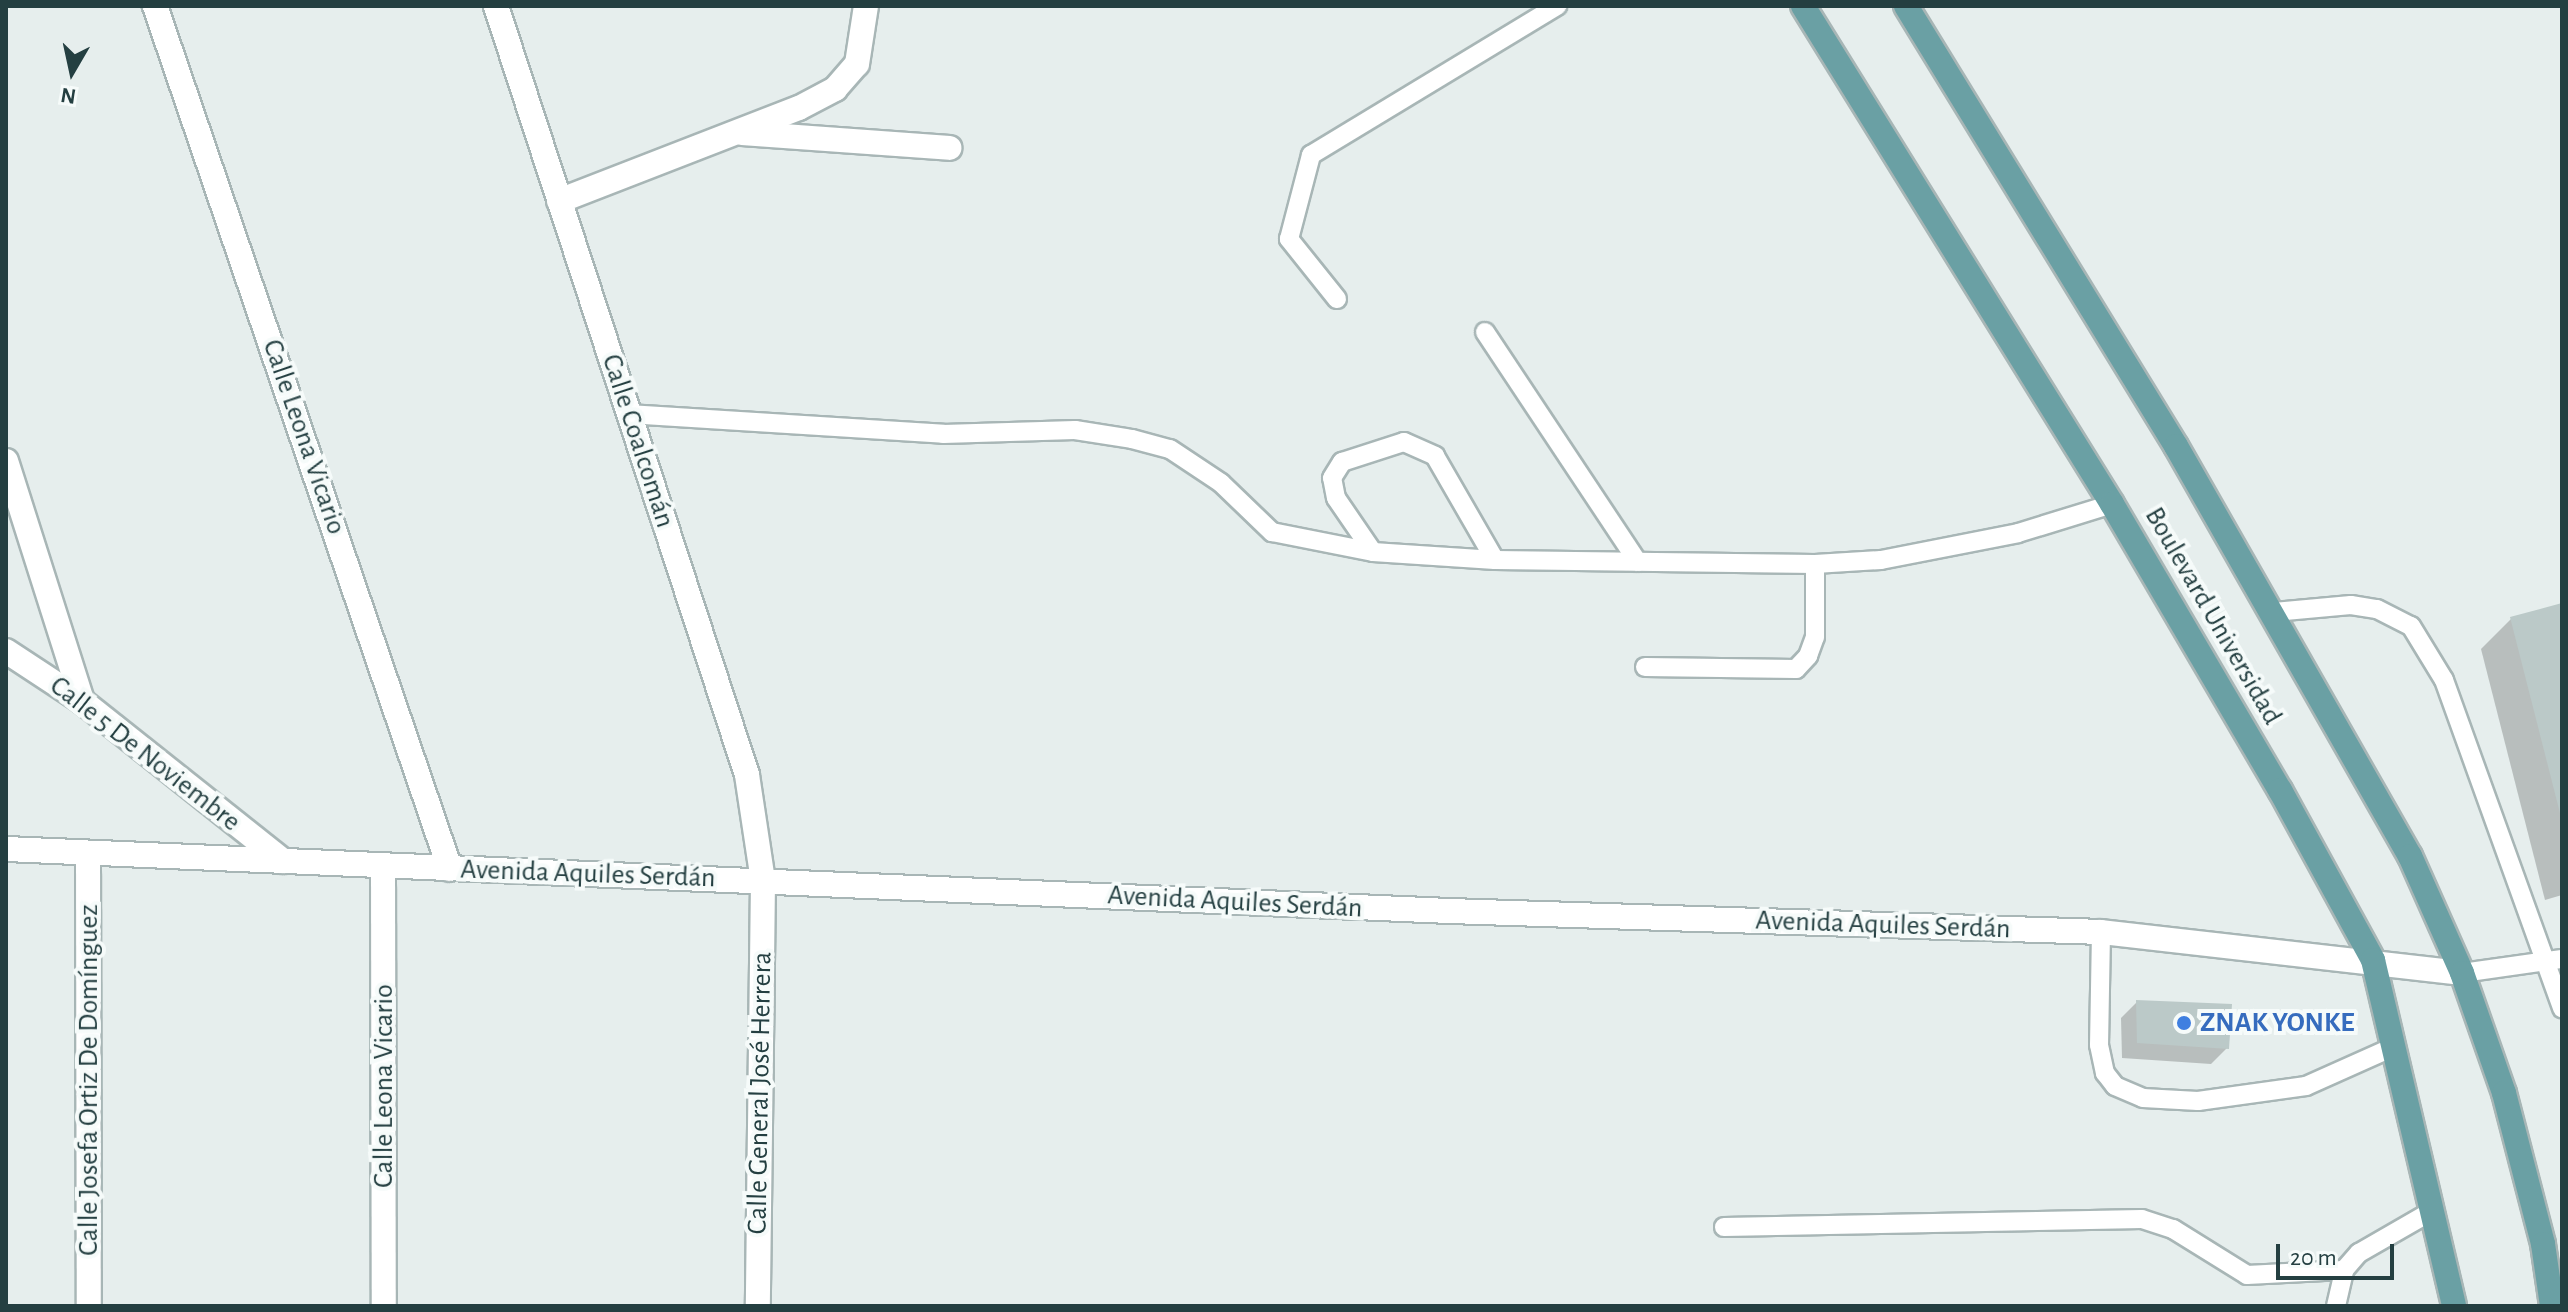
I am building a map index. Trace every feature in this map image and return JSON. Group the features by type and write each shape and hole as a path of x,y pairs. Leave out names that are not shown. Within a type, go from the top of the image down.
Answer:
{"main road":[{"name":"Boulevard Universidad","path":"1803,6 2112,504 2280,790 2373,960 2454,1306"},
{"name":"Boulevard Universidad","path":"1906,6 2274,612 2410,856 2462,973 2504,1093 2543,1244 2552,1306"}],"street":[{"name":"Calle Leona Vicario","path":"155,6 450,869"},
{"name":"Calle Coalcomán","path":"496,6 747,775 763,881"},
{"path":"559,201 736,133 835,89 857,64 866,6"},
{"path":"736,133 949,148"},
{"path":"6,461 82,701"},
{"name":"Calle 5 De Noviembre","path":"6,651 82,701 283,861"},
{"name":"Avenida Aquiles Serdán","path":"6,849 1449,911 2101,932 2373,960 2462,973"},
{"name":"Calle Josefa Ortiz De Domínguez","path":"88,854 89,1306"},
{"name":"Calle Leona Vicario","path":"383,867 384,1306"},
{"name":"Calle General José Herrera","path":"758,1306 763,881"}],"lane":[{"path":"1337,299 1289,239 1311,155 1557,6"},
{"path":"1485,332 1638,562"},
{"path":"628,414 943,434 1075,430 1132,439 1170,449 1221,483 1272,532 1373,552 1495,560 1815,564 1881,560 2018,533 2112,504"},
{"path":"1373,552 1336,498 1332,478 1342,462 1404,442 1435,456 1495,560"},
{"path":"1645,667 1796,669 1808,656 1815,637 1815,564"},
{"path":"2274,612 2351,605 2377,609 2411,626 2444,680 2556,961 2562,1008"},
{"path":"2101,932 2099,1045 2105,1073 2115,1086 2143,1098 2198,1101 2306,1086 2393,1047"},
{"path":"2462,973 2556,961"},
{"path":"2336,1306 2344,1270 2359,1253 2432,1211"},
{"path":"1724,1227 2142,1219 2173,1229 2247,1275 2344,1270"}],"building":[{"path":"2562,603 2562,817 2561,817 2510,617"},
{"name":"ZNAK YONKE","path":"2136,1000 2232,1004 2229,1049 2137,1043"}],"place":[{"name":"ZNAK YONKE","path":"2184,1023"}]}
